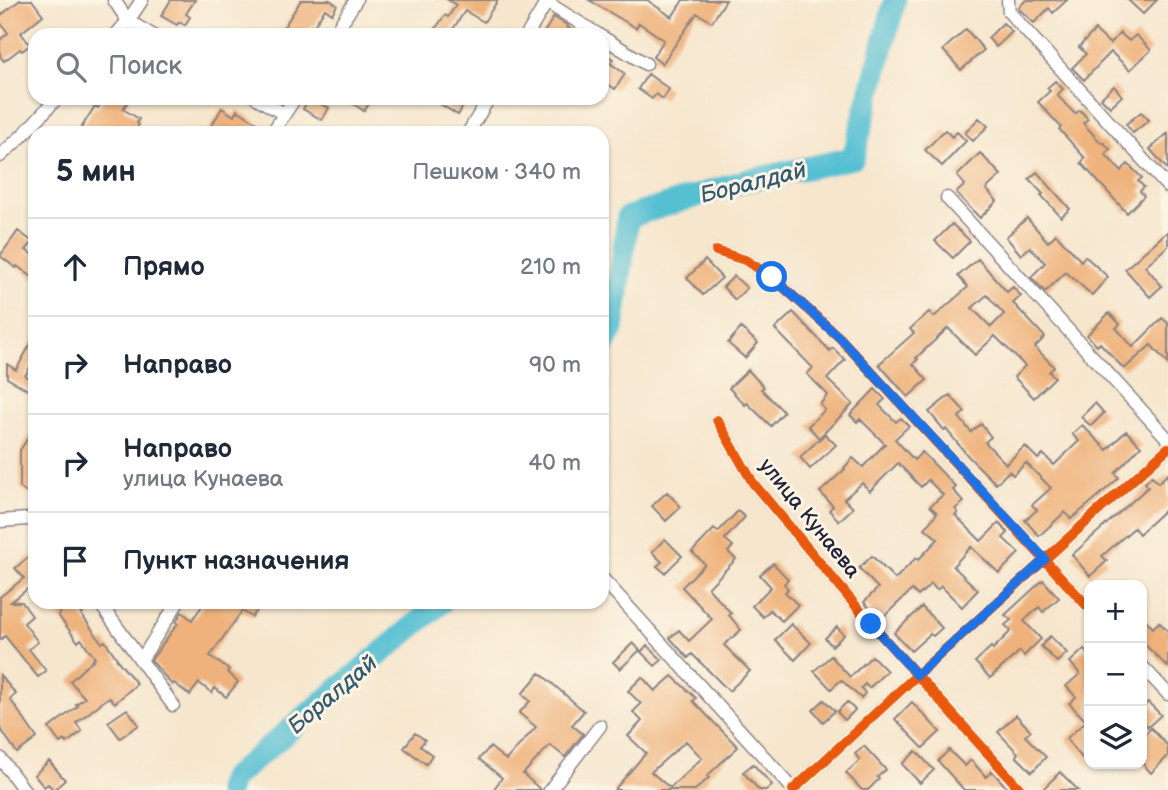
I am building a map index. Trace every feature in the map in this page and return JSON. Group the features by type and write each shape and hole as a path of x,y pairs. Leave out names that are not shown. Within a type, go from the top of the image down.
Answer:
{"street":[{"path":"114,0 128,21 140,28"},
{"path":"122,28 142,0"},
{"path":"338,28 356,0"},
{"path":"1008,0 1009,12 1168,187"},
{"path":"531,28 546,1 588,28"},
{"path":"609,41 646,64"},
{"path":"31,126 51,105"},
{"path":"269,105 284,114"},
{"path":"276,126 290,105"},
{"path":"472,126 485,105"},
{"path":"0,156 28,129"},
{"path":"947,198 1168,439"},
{"path":"716,251 745,260 772,277 840,338 1084,602"},
{"name":"улица Кунаева","path":"717,420 753,483 871,624 1021,790"},
{"path":"609,586 794,790 1168,448"},
{"path":"0,521 28,522"},
{"path":"104,609 173,705"},
{"path":"141,660 174,609"},
{"path":"1147,671 1168,694"},
{"path":"550,790 600,726"},
{"path":"0,758 24,790"}],"building":[{"path":"20,0 32,0 43,15 21,33 28,46 4,61 0,56 0,40 8,33 0,22 0,16"},
{"path":"171,0 195,0 186,14 190,17 185,25 179,22 177,25 161,16"},
{"path":"301,0 330,0 337,5 332,14 325,9 310,28 283,28"},
{"path":"448,0 498,0 484,22 465,11 454,28 436,28 456,5"},
{"path":"589,0 647,0 672,17 683,0 726,0 712,22 697,13 662,64 653,57 664,40 639,23 636,28"},
{"path":"1026,0 1067,0 1053,13 1049,8 1034,23 1018,8"},
{"path":"1128,0 1157,0 1143,14"},
{"path":"554,17 568,28 547,28"},
{"path":"1003,23 1012,32 996,47 988,38"},
{"path":"966,29 984,50 961,70 943,50"},
{"path":"1095,30 1110,44 1120,33 1129,41 1136,35 1151,50 1130,70 1111,52 1084,80 1072,68 1086,54 1079,47"},
{"path":"609,56 613,59 610,63 625,74 615,89 609,85"},
{"path":"648,74 669,89 663,99 656,94 652,99 638,89"},
{"path":"1055,81 1063,89 1057,95 1075,114 1080,110 1088,119 1083,123 1110,149 1105,154 1121,171 1128,164 1142,178 1138,181 1144,187 1140,191 1144,196 1127,213 1081,163 1085,158 1038,102 1050,91 1047,88"},
{"path":"1114,86 1122,96 1110,107 1101,98"},
{"path":"100,105 126,105 123,109 139,119 139,125 82,126 95,106 98,108"},
{"path":"305,105 323,105 329,108 322,120 303,109"},
{"path":"355,105 368,105 364,111"},
{"path":"442,105 464,105 458,115"},
{"path":"222,108 234,116 237,110 256,122 253,126 211,126"},
{"path":"1141,112 1149,120 1133,133 1126,124"},
{"path":"979,118 988,126 973,141 965,133"},
{"path":"945,130 952,137 957,132 966,141 942,166 925,150"},
{"path":"1168,133 1168,170 1150,149"},
{"path":"980,153 1001,175 986,189 997,201 980,218 956,193 965,185 957,176"},
{"path":"1037,172 1070,209 1061,217 1029,179"},
{"path":"1027,218 1048,242 1056,234 1081,261 1085,256 1108,277 1092,295 1066,272 1045,292 1031,277 1045,263 1030,247 1021,255 1006,237"},
{"path":"952,224 970,241 953,258 935,241"},
{"path":"18,231 28,238 28,274 17,266 16,268 0,256"},
{"path":"1168,231 1168,246 1145,266 1162,286 1150,297 1125,269"},
{"path":"978,259 1007,292 1013,287 1021,296 1013,303 1045,337 1035,347 1054,367 1049,372 1055,377 1034,398 1014,377 1025,366 995,336 975,355 948,328 916,358 918,359 913,364 927,380 908,397 879,364 914,333 910,329 929,312 934,317 968,287 958,276","holes":["987,295 1004,314 991,327 972,308"]},
{"path":"705,260 722,278 703,295 687,278"},
{"path":"734,276 747,288 735,300 723,287"},
{"path":"793,312 830,351 833,348 845,360 827,379 853,404 819,438 808,426 825,410 820,404 828,395 807,374 813,368 775,329"},
{"path":"1109,313 1120,324 1116,328 1133,347 1162,318 1168,323 1168,364 1151,345 1124,369 1100,343 1097,346 1087,335"},
{"path":"741,328 758,343 745,358 728,343"},
{"path":"28,349 28,371 25,376 28,378 28,390 7,378 7,364 16,370"},
{"path":"748,370 764,387 761,389 784,412 771,426 729,388"},
{"path":"875,389 885,399 879,405 896,422 901,418 909,426 895,439 914,460 922,452 956,487 953,490 964,502 955,509 958,513 955,515 981,541 999,523 1008,533 1003,538 1019,553 999,573 971,547 953,566 978,590 962,607 941,586 937,590 931,584 918,596 912,590 880,620 864,602 878,588 859,568 872,556 895,579 938,539 925,528 937,513 930,506 943,495 928,480 921,487 898,463 870,491 862,483 844,499 853,508 839,521 829,510 833,506 820,492 853,458 863,467 885,444 860,419 857,422 850,415"},
{"path":"950,395 965,412 959,417 971,432 981,424 991,437 985,442 1006,464 1025,446 1038,459 1043,454 1054,465 1079,441 1072,434 1082,425 1107,450 1126,431 1141,446 1115,473 1119,478 1071,519 1065,512 1039,536 1025,520 1037,510 1032,505 1051,488 1026,463 1013,475 1009,471 996,484 929,412"},
{"path":"1095,403 1104,413 1091,426 1081,417"},
{"path":"825,434 836,445 810,469 800,457"},
{"path":"28,438 28,493 20,488 20,450"},
{"path":"1168,474 1168,507 1139,534 1134,528 1102,556 1107,561 1090,576 1072,555 1148,487 1145,483 1152,476 1158,483"},
{"path":"667,492 681,507 666,521 652,506"},
{"path":"738,511 745,517 725,539 733,546 728,552 736,559 708,588 731,613 729,615 741,630 724,645 750,671 729,691 692,654 688,658 670,638 679,630 689,641 712,619 682,587 705,564 692,552 714,529 718,532"},
{"path":"665,539 682,556 665,573 657,566 662,562 652,552"},
{"path":"28,558 28,589 11,602 22,602 32,616 24,623 38,642 29,649 46,671 38,677 5,636 0,640 0,597 24,578 15,568"},
{"path":"773,563 788,579 784,584 788,589 785,592 798,605 782,621 770,610 763,617 752,606 771,587 760,575"},
{"path":"1043,580 1059,598 1043,612 1039,607 1024,621 1041,639 1024,656 1020,651 990,678 975,662 1011,631 1005,625 1011,620 1005,615"},
{"path":"922,607 942,628 933,636 930,634 911,651 894,633"},
{"path":"57,609 89,609 81,614 137,684 115,703 109,697 76,723 82,731 67,743 64,740 60,743 49,728 85,698 70,681 95,658 81,639 78,642 58,615 60,613"},
{"path":"200,609 258,609 252,617 242,611 210,656 229,670 227,672 238,682 226,697 215,688 212,693 199,683 190,695 174,683 172,685 151,660 178,623 176,622 182,612 192,620"},
{"path":"1147,621 1153,628 1159,622 1168,631 1168,667 1147,647"},
{"path":"791,624 811,643 795,660 775,640"},
{"path":"837,627 844,635 832,646 825,638"},
{"path":"1050,636 1067,653 1057,662 1041,646"},
{"path":"633,643 640,650 620,669 613,662"},
{"path":"647,645 662,660 655,666 641,652"},
{"path":"1084,649 1084,719 1069,703 1076,697 1066,686 1080,674 1070,662"},
{"path":"831,656 850,677 872,656 887,671 869,688 865,684 861,688 865,693 861,698 841,680 831,689 814,671"},
{"path":"540,673 584,711 572,725 583,734 565,757 550,745 523,774 541,790 493,790 502,778 479,759 490,747 506,760 536,727 519,713 530,701 522,694"},
{"path":"0,675 16,694 10,699 37,738 17,753 0,728"},
{"path":"672,676 696,698 693,701 738,747 695,790 614,790 646,753 628,736 642,721 633,712 641,704 628,691 642,677 655,691","holes":["686,741 702,758 670,788 651,772"]},
{"path":"824,700 835,711 823,722 813,710"},
{"path":"847,702 855,710 845,720 837,712"},
{"path":"912,702 940,732 923,748 895,719"},
{"path":"1147,703 1161,715 1148,727 1147,726"},
{"path":"127,709 139,725 120,738 108,722"},
{"path":"1016,715 1031,731 1025,736 1046,757 1032,772 998,732"},
{"path":"1084,723 1084,760 1066,739"},
{"path":"1151,728 1168,746 1168,756 1151,773 1147,769 1147,732"},
{"path":"415,733 425,740 420,746 432,755 426,764 404,748"},
{"path":"864,746 886,770 868,790 862,790 846,773 860,760 855,754"},
{"path":"949,750 965,766 971,760 986,777 992,771 1009,790 964,790 938,761"},
{"path":"916,751 934,770 920,783 902,764"},
{"path":"49,761 65,780 54,790 48,784 44,787 34,775"},
{"path":"753,764 772,785 766,790 759,790 743,772"},
{"path":"1060,772 1078,790 1042,790"}],"waterway":[{"name":"Боралдай","path":"609,337 613,329 628,217 745,181 853,158 895,0"},
{"name":"Боралдай","path":"228,790 231,779 434,609"}],"cycle path":[{"path":"716,251 745,260 772,277 840,338 1084,603"},
{"path":"717,420 753,483 871,624 1021,790"},
{"path":"793,790 1168,448"}],"route":[{"path":"772,277 840,338 1045,559 917,675 871,624"}]}
